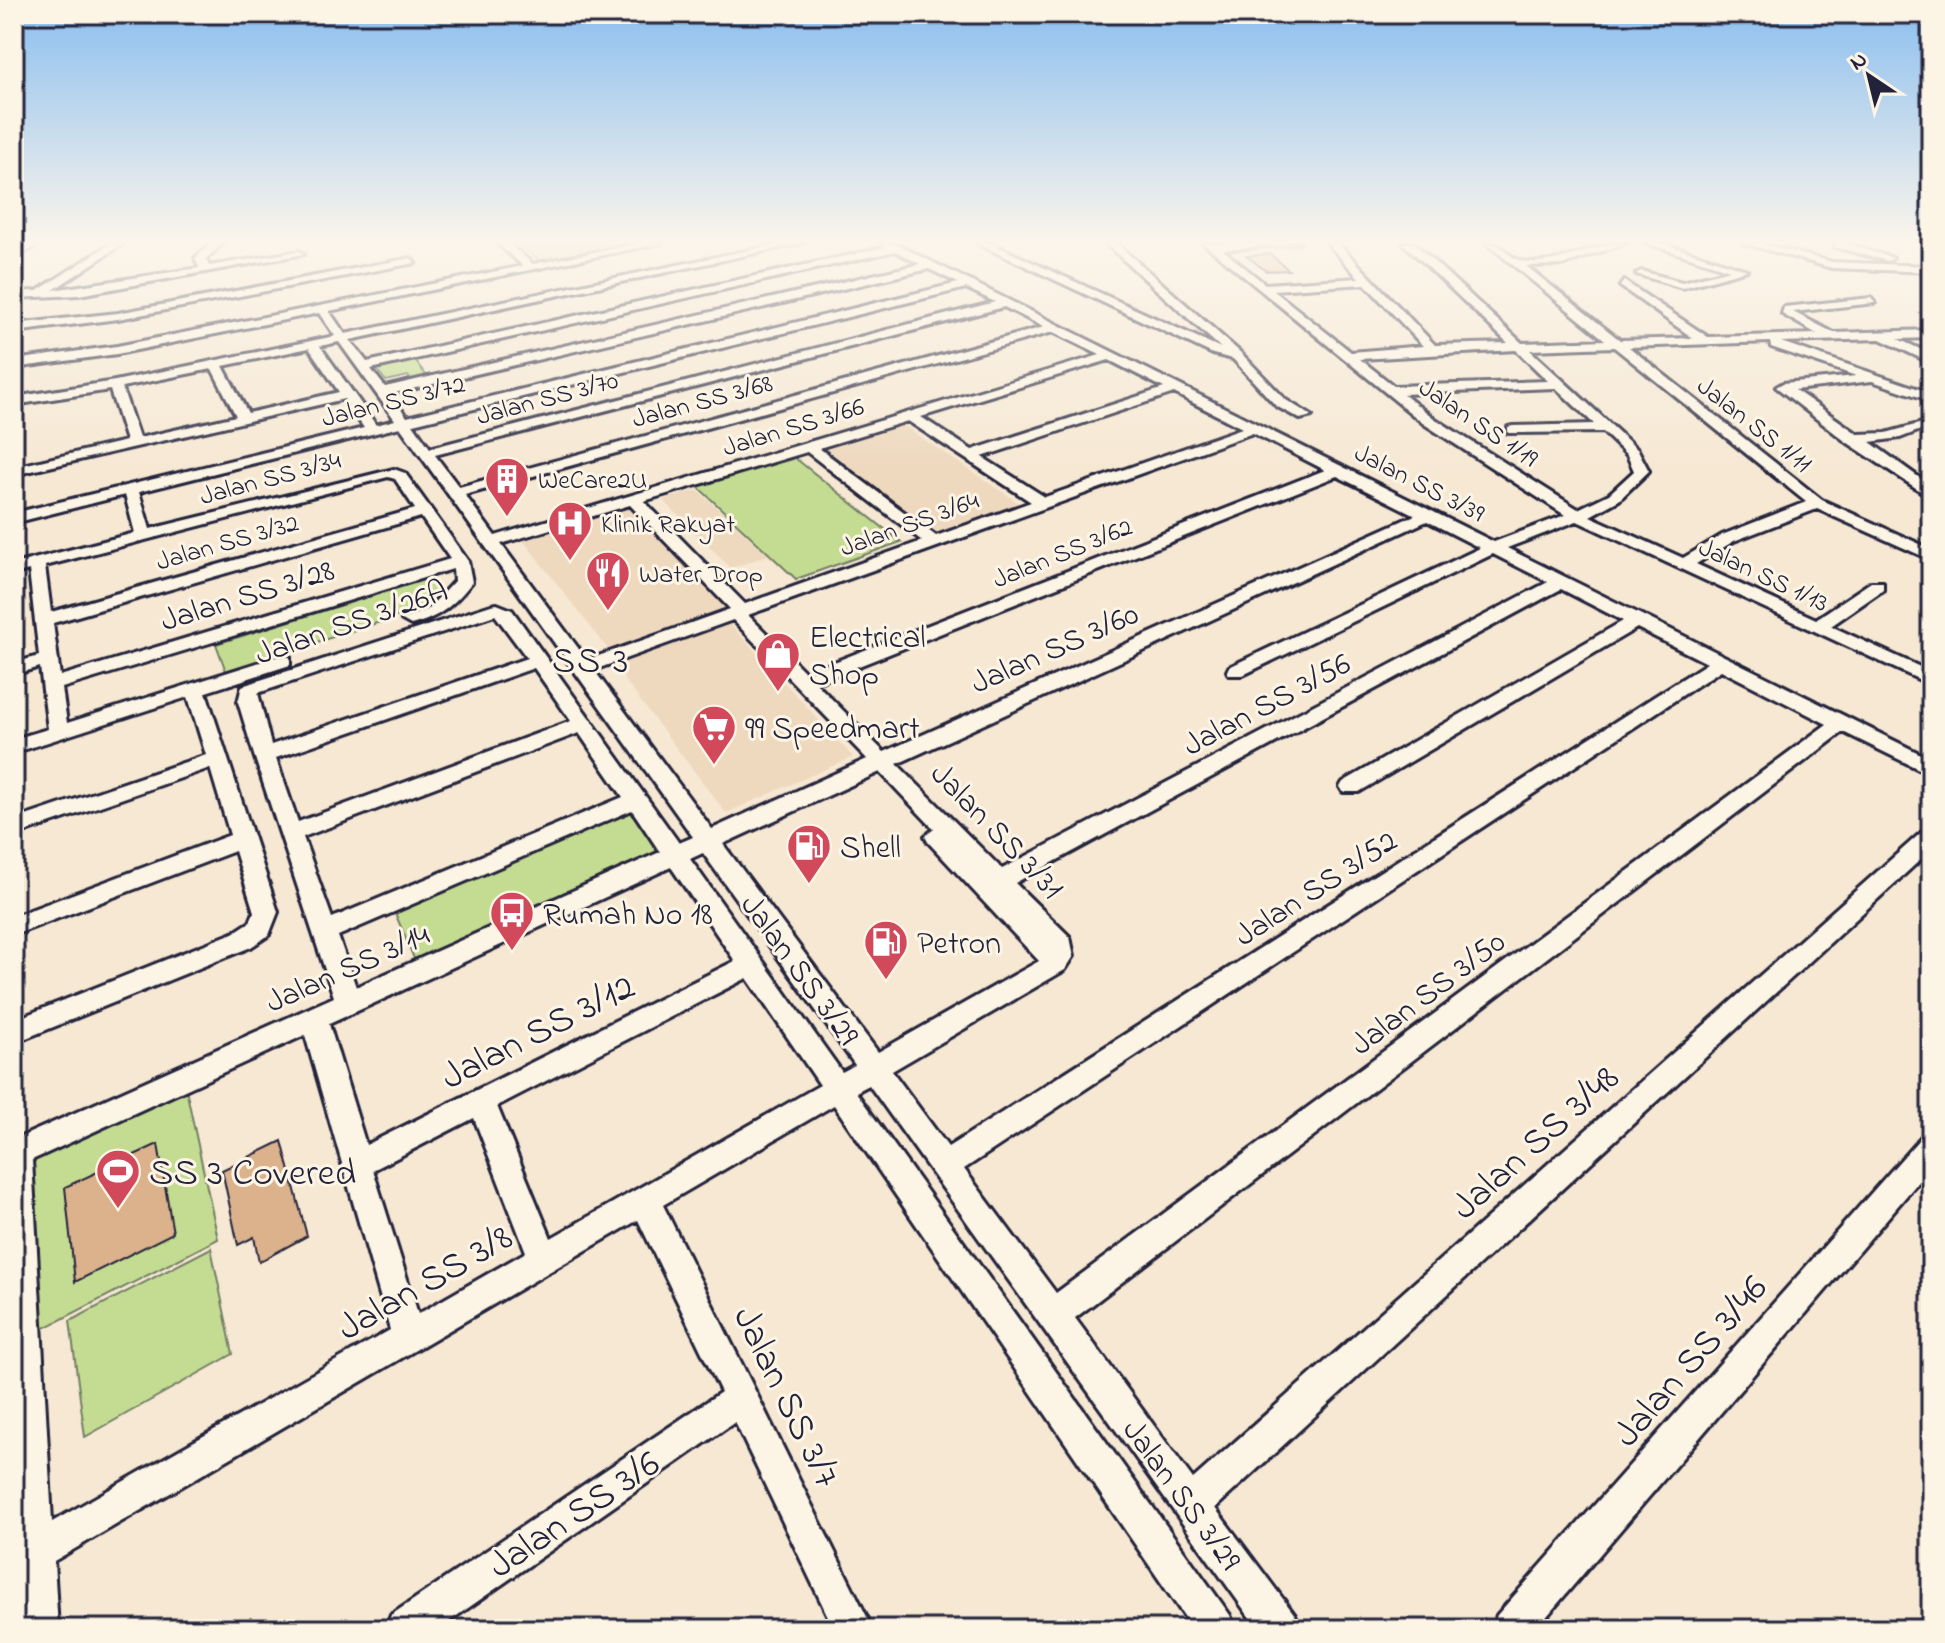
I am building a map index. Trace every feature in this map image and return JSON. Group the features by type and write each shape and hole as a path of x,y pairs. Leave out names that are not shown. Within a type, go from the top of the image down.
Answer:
{"street":[{"path":"14,328 89,320"},
{"path":"14,364 117,350 272,320"},
{"name":"Jalan SS 3/29","path":"329,320 1281,1629"},
{"path":"14,401 115,385 432,320"},
{"path":"363,367 572,320"},
{"path":"382,392 693,320"},
{"name":"Jalan SS 3/72","path":"15,517 822,320"},
{"name":"Jalan SS 3/70","path":"426,453 942,320"},
{"name":"Jalan SS 3/39","path":"1038,320 1931,768"},
{"path":"1149,320 1237,356"},
{"path":"1197,320 1281,403 1305,416"},
{"name":"Jalan SS 1/19","path":"1304,320 1429,421 1576,515"},
{"path":"1404,320 1432,349"},
{"path":"1236,671 1493,548 1576,515 1627,489 1642,471 1633,453 1489,320"},
{"name":"Jalan SS 1/11","path":"1586,320 1817,503 1931,555"},
{"path":"1675,320 1707,342"},
{"path":"1800,320 1834,338"},
{"name":"Jalan SS 3/68","path":"454,493 1054,328"},
{"path":"1350,356 1432,349 1931,334"},
{"path":"1884,336 1931,359"},
{"path":"1767,340 1931,397"},
{"path":"312,344 373,430"},
{"name":"Jalan SS 3/66","path":"491,542 1110,356"},
{"path":"216,364 244,418"},
{"path":"1870,378 1790,383 1783,387 1850,438 1931,493"},
{"path":"1391,390 1560,384"},
{"path":"115,385 134,443"},
{"path":"970,456 1176,388"},
{"path":"14,471 348,394"},
{"path":"906,417 970,456 1038,505"},
{"path":"906,417 1038,505"},
{"path":"1850,438 1880,439 1906,434 1921,425"},
{"name":"Jalan SS 3/64","path":"582,668 1254,428"},
{"path":"1513,430 1607,428"},
{"path":"805,448 929,544"},
{"name":"Jalan SS 3/62","path":"804,681 1338,470"},
{"name":"Jalan SS 3/34","path":"14,569 380,473 400,476 460,561"},
{"path":"131,489 144,535"},
{"path":"14,499 15,517"},
{"path":"633,499 735,613"},
{"path":"1683,565 1728,538 1817,503"},
{"name":"Jalan SS 3/32","path":"44,620 425,511"},
{"name":"Jalan SS 3/60","path":"708,842 874,763 1428,515"},
{"name":"Jalan SS 1/13","path":"1576,515 1931,679"},
{"path":"14,746 434,613 463,582 460,561"},
{"name":"Jalan SS 3/28","path":"52,685 460,561"},
{"path":"36,563 58,732"},
{"name":"Jalan SS 3/56","path":"1001,880 1561,582"},
{"path":"1817,627 1877,586"},
{"name":"Jalan SS 3/26A","path":"349,1003 264,755 248,702 249,690 497,609 506,614 1216,1629"},
{"name":"Jalan SS 3/31","path":"735,613 804,681 874,763 1001,880 1061,944 1062,956 1056,963 735,613"},
{"path":"1351,787 1637,620"},
{"path":"14,669 47,659"},
{"path":"264,755 538,660"},
{"name":"Jalan SS 3/52","path":"944,1166 1721,662"},
{"path":"14,1032 242,940 260,928 266,912 195,689"},
{"name":"Jalan SS 3/50","path":"1053,1315 1842,723"},
{"path":"291,833 583,724"},
{"path":"14,828 218,758"},
{"path":"323,932 636,800"},
{"name":"Jalan SS 3/48","path":"1191,1505 1931,837"},
{"path":"14,926 243,839"},
{"name":"Jalan SS 3/14","path":"16,1153 708,842"},
{"path":"874,1069 1056,963"},
{"name":"Jalan SS 3/12","path":"357,1164 751,964"},
{"path":"314,1019 408,1336"},
{"name":"Jalan SS 3/8","path":"24,1558 874,1069"},
{"path":"481,1100 544,1258"},
{"name":"Jalan SS 3/46","path":"1511,1629 1931,1146"},
{"path":"16,1153 24,1558 39,1629"},
{"name":"Jalan SS 3/7","path":"645,1201 854,1629"},
{"name":"Jalan SS 3/6","path":"405,1629 742,1397"}],"shaded area":[{"path":"900,423 1023,506 933,539 815,449"},
{"path":"697,490 768,555 731,568 663,500"},
{"path":"634,506 730,606 608,649 523,540"},
{"path":"730,624 853,757 726,813 614,666"}],"green space":[{"path":"413,358 429,379 413,383 408,376 386,381 376,369"},
{"path":"795,458 901,542 796,579 698,487"},
{"path":"430,578 442,596 427,607 226,671 216,644"},
{"path":"629,808 660,852 415,961 393,908"},
{"path":"186,1089 218,1239 35,1333 20,1165"},
{"path":"211,1248 233,1354 85,1437 70,1321"}],"building":[{"path":"282,1141 307,1236 259,1262 254,1237 238,1245 222,1170"},
{"name":"SS 3 Covered","path":"158,1144 173,1233 75,1282 65,1187"}],"place":[{"name":"WeCare2U","path":"507,518"},
{"name":"Klinik Rakyat","path":"570,562"},
{"name":"Water Drop","path":"608,612"},
{"name":"Electrical Shop","path":"778,693"},
{"name":"99 Speedmart","path":"714,766"},
{"name":"Shell","path":"809,885"},
{"name":"Rumah No 18","path":"512,952"},
{"name":"Petron","path":"886,981"},
{"name":"SS 3 Covered","path":"118,1210"}],"district":[{"name":"SS 3","path":"591,659"}]}
